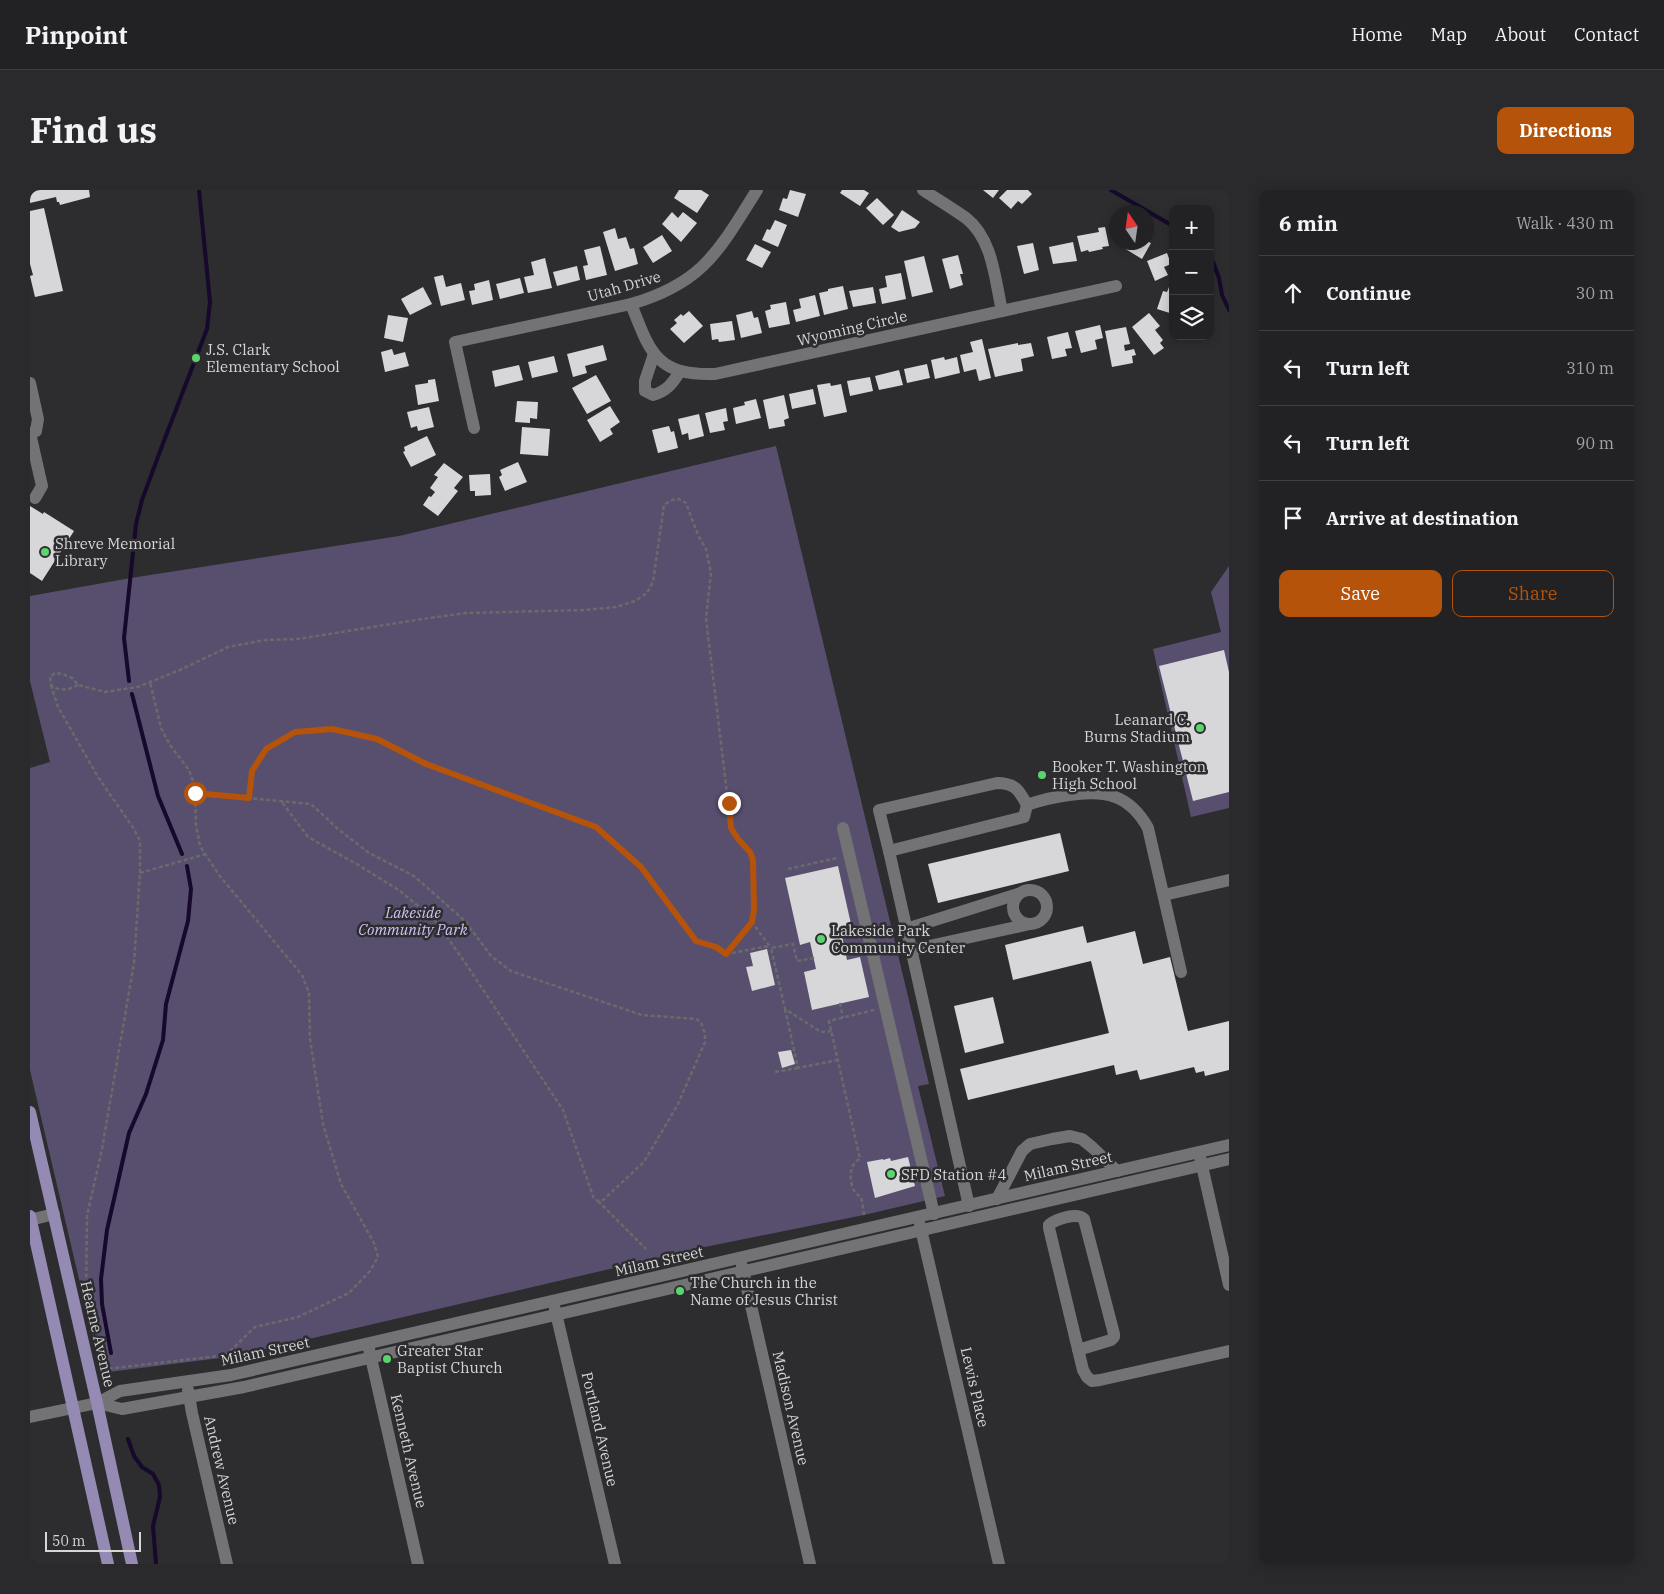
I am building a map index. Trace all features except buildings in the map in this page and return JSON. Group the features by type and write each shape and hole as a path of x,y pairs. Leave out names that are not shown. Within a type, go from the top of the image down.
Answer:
{"main road":[{"name":"Hearne Avenue","path":"30,1112 132,1564"},
{"path":"30,1218 108,1564"}],"street":[{"name":"Utah Drive","path":"474,428 455,342 632,304 676,287 703,266 725,240 756,190"},
{"path":"923,190 966,218 980,234 989,253 1002,311"},
{"name":"Wyoming Circle","path":"632,304 648,346 659,360 680,371 700,375 721,374 1116,286"},
{"path":"654,354 645,381 645,391 653,395 662,392 671,385 680,371"},
{"path":"30,383 38,419 36,431 30,433 34,467 42,486 36,498"},
{"path":"888,851 1024,817 1027,805 1020,791 1008,783 997,783 879,810 888,851 969,1206"},
{"path":"1027,805 1045,798 1091,792 1118,797 1142,816 1148,828 1181,972"},
{"path":"844,828 934,1214"},
{"path":"1164,895 1229,880"},
{"path":"906,929 1024,891 1035,890 1046,901 1046,912 1036,923 911,950"},
{"path":"1018,894 1013,904 1015,916 1024,923 1030,924"},
{"path":"997,1199 1022,1151 1030,1144 1070,1136 1082,1139 1117,1171"},
{"name":"Milam Street","path":"30,1417 97,1403 120,1391 231,1375 1229,1145"},
{"path":"1198,1152 1229,1285"},
{"name":"Milam Street","path":"97,1403 122,1410 189,1398 371,1358 1229,1159"},
{"path":"30,1218 54,1214"},
{"path":"1078,1350 1114,1338 1082,1216 1053,1222 1049,1225 1078,1350 1083,1370 1088,1378 1100,1380 1229,1351"},
{"name":"Lewis Place","path":"918,1218 999,1564"},
{"name":"Madison Avenue","path":"740,1259 810,1564"},
{"name":"Portland Avenue","path":"553,1302 615,1564"},
{"name":"Kenneth Avenue","path":"368,1344 418,1564"},
{"name":"Andrew Avenue","path":"187,1382 227,1564"}],"path":[{"path":"51,685 55,689 64,690 78,685 105,692 138,687 180,670 228,647 265,640 298,639 422,619 466,614 585,610 616,607 635,601 647,593 653,582 664,505 672,500 679,499 686,503 698,535 706,549 711,573 706,618 731,828 750,852 753,860 754,910 752,922 726,954"},
{"path":"78,685 72,678 63,674 55,673 50,677 58,707 98,777 134,829 140,841 140,873 134,963 102,1149 87,1216 86,1296"},
{"path":"100,1353 103,1364 107,1369 226,1355 255,1327 298,1317 349,1293 370,1271 378,1258 374,1242 340,1184 324,1124 310,1039 309,993 302,975 219,875 200,846 196,825 195,793 189,770 170,745 161,728 150,682"},
{"path":"249,798 252,771 266,749 295,732 332,729 377,739 426,764 596,827 641,867 696,941 716,947 726,954 793,944 797,962 814,958"},
{"path":"195,793 312,804 338,830 369,853 414,876 465,921 491,956 511,971 642,1015 696,1019 701,1022 705,1034 705,1042 678,1104 644,1162 603,1200 598,1200"},
{"path":"281,801 308,837 400,891 435,920 563,1110 594,1199 598,1200 646,1249"},
{"path":"140,873 206,854"},
{"path":"788,869 837,858 841,859"},
{"path":"752,922 770,947 798,1068"},
{"path":"845,950 862,946"},
{"path":"840,1003 843,1018"},
{"path":"864,1215 861,1198 855,1192 851,1181 851,1169 855,1161 860,1159 829,1021 872,1012 876,1007"},
{"path":"785,1009 821,1032 832,1031"},
{"path":"775,1072 838,1060"}],"green space":[{"name":"Lakeside Community Park","path":"776,446 929,1084 918,1086 945,1196 864,1215 700,1248 236,1356 101,1373 30,1070 30,768 50,762 30,681 30,596 131,578 399,536"},
{"name":"Leanard C. Burns Stadium","path":"1229,566 1229,808 1191,817 1153,649 1221,632 1211,592"}],"waterway":[{"path":"129,681 124,638 136,524 142,500 207,329 210,302 199,190"},
{"path":"1111,190 1169,224"},
{"path":"1214,265 1222,295 1229,310"},
{"path":"132,694 158,796 182,854"},
{"path":"111,1353 102,1304 101,1279 107,1230 129,1133 146,1094 163,1040 166,1004 188,921 191,889 187,866"},
{"path":"128,1439 134,1456 142,1467 153,1474 159,1485 160,1497 153,1526 156,1564"}],"place":[{"name":"J.S. Clark Elementary School","path":"196,358"},
{"name":"Shreve Memorial Library","path":"45,552"},
{"name":"Leanard C. Burns Stadium","path":"1200,728"},
{"name":"Booker T. Washington High School","path":"1042,775"},
{"name":"Lakeside Park Community Center","path":"821,939"},
{"name":"SFD Station #4","path":"891,1174"},
{"name":"The Church in the Name of Jesus Christ","path":"680,1291"},
{"name":"Greater Star Baptist Church","path":"387,1359"}],"route":[{"path":"195,793 249,798 252,771 266,749 295,732 332,729 377,739 426,764 596,827 641,867 696,941 716,947 726,954 752,922 754,910 753,860 750,852 731,828 729,803"}]}
